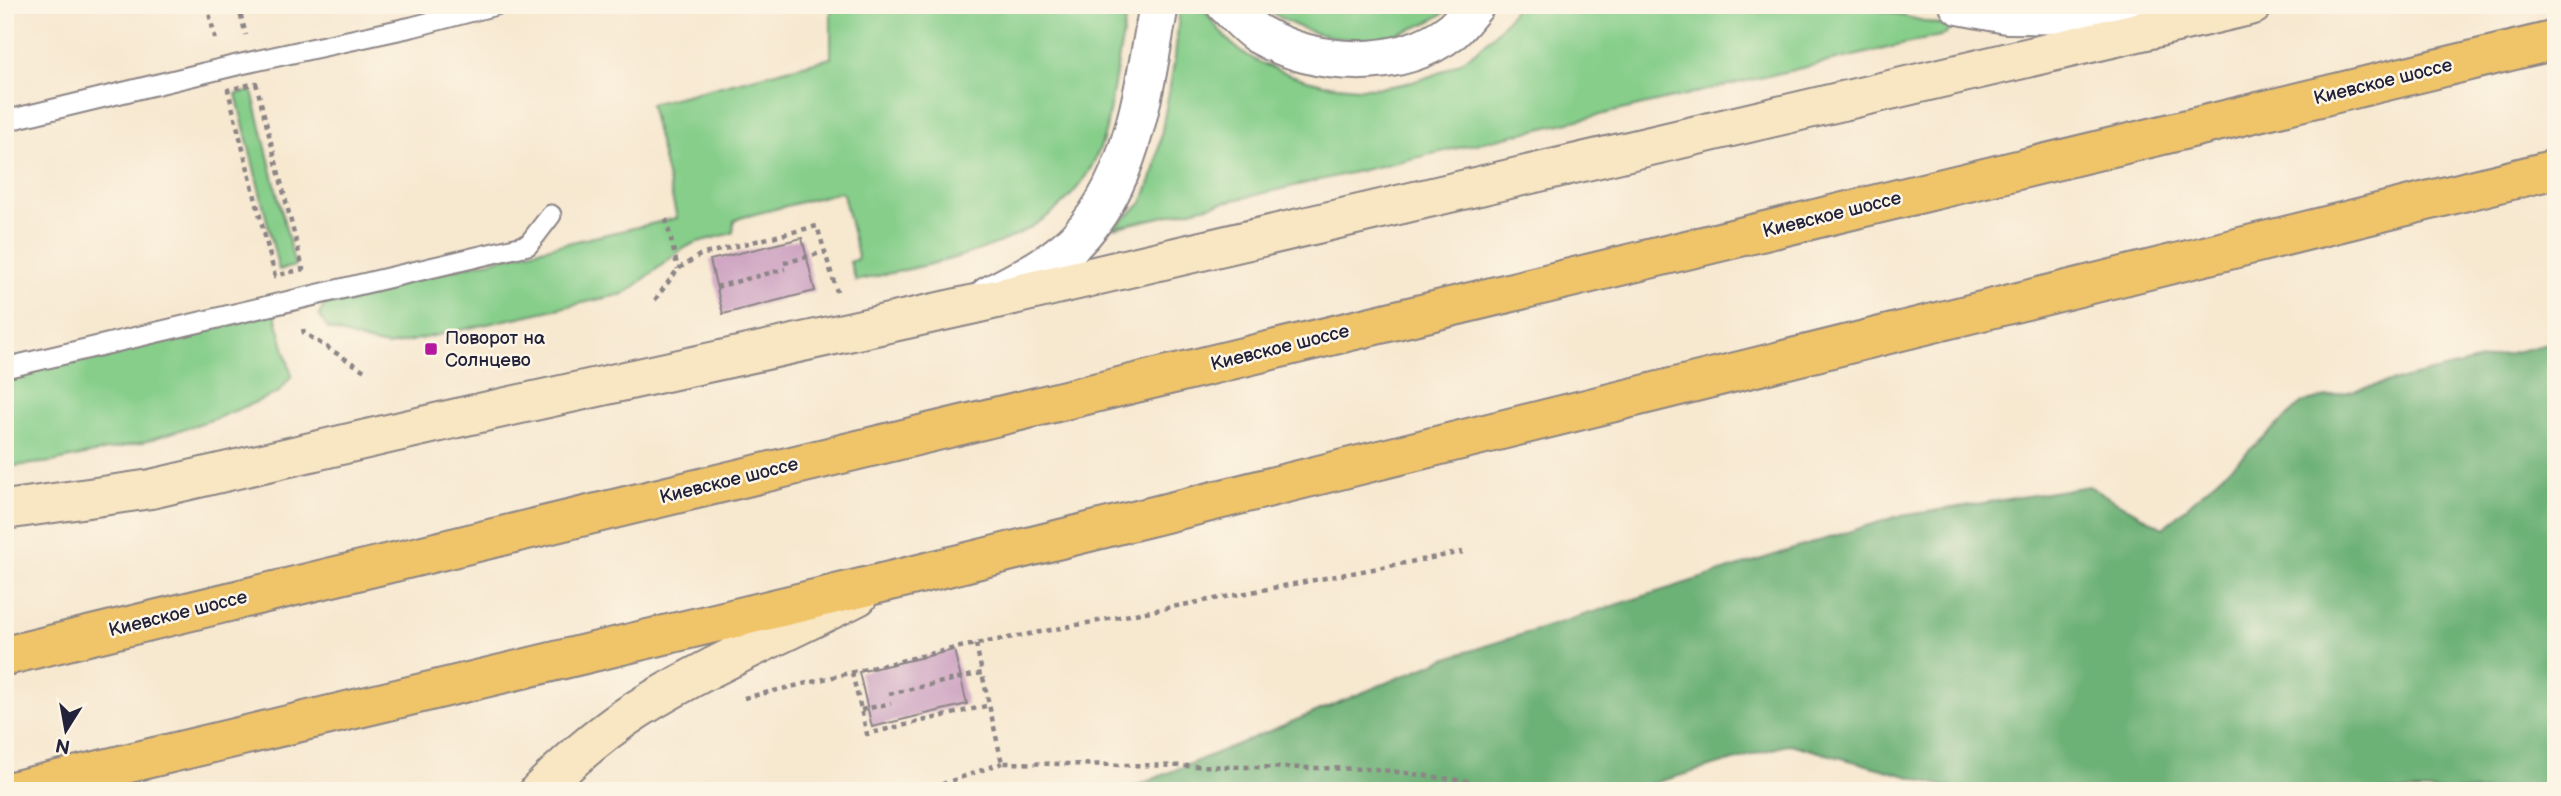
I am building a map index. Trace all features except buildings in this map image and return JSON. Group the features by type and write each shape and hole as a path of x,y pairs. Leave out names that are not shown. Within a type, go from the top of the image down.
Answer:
{"highway":[{"name":"Киевское шоссе","path":"5,656 2556,40"},
{"path":"12,791 911,576 2556,169"}],"main road":[{"path":"5,510 151,489 466,416 975,304 2253,5"},
{"path":"539,791 580,751 636,710 667,692 865,593 911,576"}],"street":[{"path":"975,304 1056,258 1093,222 1122,168 1136,122 1158,5"},
{"path":"1226,5 1258,33 1308,54 1362,62 1412,52 1453,29 1475,5"},
{"path":"1959,5 2007,14 2119,15 2246,5"}],"lane":[{"path":"5,121 496,5"},
{"path":"5,368 528,245 551,215"}],"path":[{"path":"206,5 216,43 223,41"},
{"path":"238,5 246,35 238,37"},
{"path":"256,83 303,269 275,276 228,90 242,87 256,83"},
{"path":"666,219 678,269"},
{"path":"655,300 678,269 700,254 817,226 836,292"},
{"path":"716,287 825,252"},
{"path":"302,325 304,333 368,373"},
{"path":"735,701 976,644 1463,552"},
{"path":"976,644 1002,763"},
{"path":"852,673 867,734 989,705"},
{"path":"889,694 982,673"},
{"path":"862,710 891,703"},
{"path":"923,791 1002,763 1375,769 1541,791"}],"green space":[{"path":"831,5 1128,5 1106,129 1091,168 1068,198 1040,222 1007,240 932,264 856,281 850,262 858,256 843,194 840,192 740,218 734,221 733,233 694,243 681,250 623,294 388,346 328,329 319,315 328,298 677,218 650,104 831,58"},
{"path":"1180,5 1200,5 1230,42 1259,62 1323,84 1355,88 1387,87 1446,69 1473,53 1497,32 1517,5 1859,5 1952,28 1944,35 1113,228 1142,203 1155,169 1175,58"},
{"path":"1261,5 1453,5 1437,18 1411,29 1386,36 1348,39 1312,32 1294,25"},
{"path":"252,91 295,266 279,270 236,94"},
{"path":"274,311 292,376 278,393 217,418 140,443 52,462 5,467 5,372"},
{"path":"2556,342 2556,791 1962,791 1790,744 1626,791 1124,791 1444,659 1895,517 2089,486 2163,528 2302,403"}],"place":[{"name":"Поворот на Солнцево","path":"431,349"}]}
